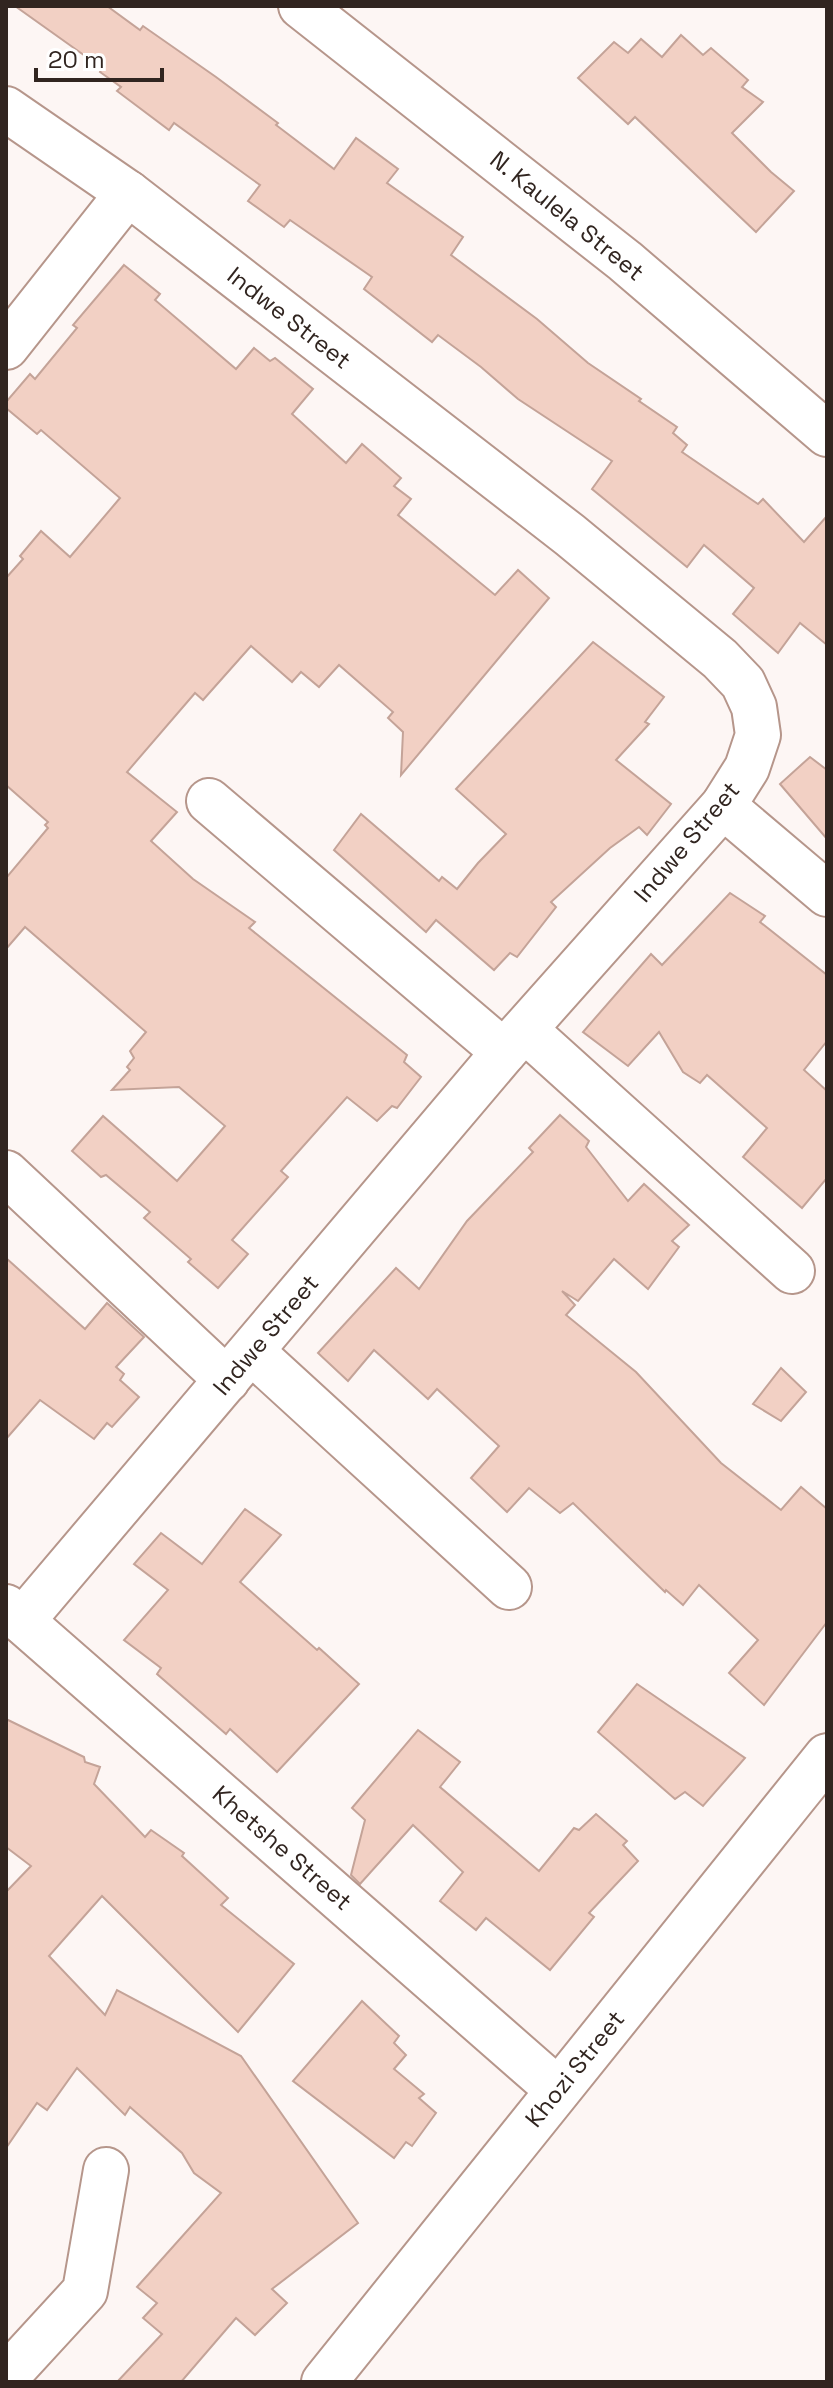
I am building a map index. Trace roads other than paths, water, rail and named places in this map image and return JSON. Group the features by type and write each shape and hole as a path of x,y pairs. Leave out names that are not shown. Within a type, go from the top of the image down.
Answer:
{"street":[{"name":"N. Kaulela Street","path":"301,6 625,261 827,434"},
{"name":"Indwe Street","path":"6,109 128,193 570,535 720,659 743,683 754,707 758,735 747,768 723,806 514,1041 240,1366 14,1614"},
{"path":"6,347 128,193"},
{"path":"209,801 514,1041 792,1271"},
{"path":"723,806 827,894"},
{"path":"6,1173 509,1587"},
{"name":"Khetshe Street","path":"14,1614 558,2090"},
{"name":"Khozi Street","path":"324,2382 827,1756"},
{"path":"6,2377 85,2291 106,2170"}]}
